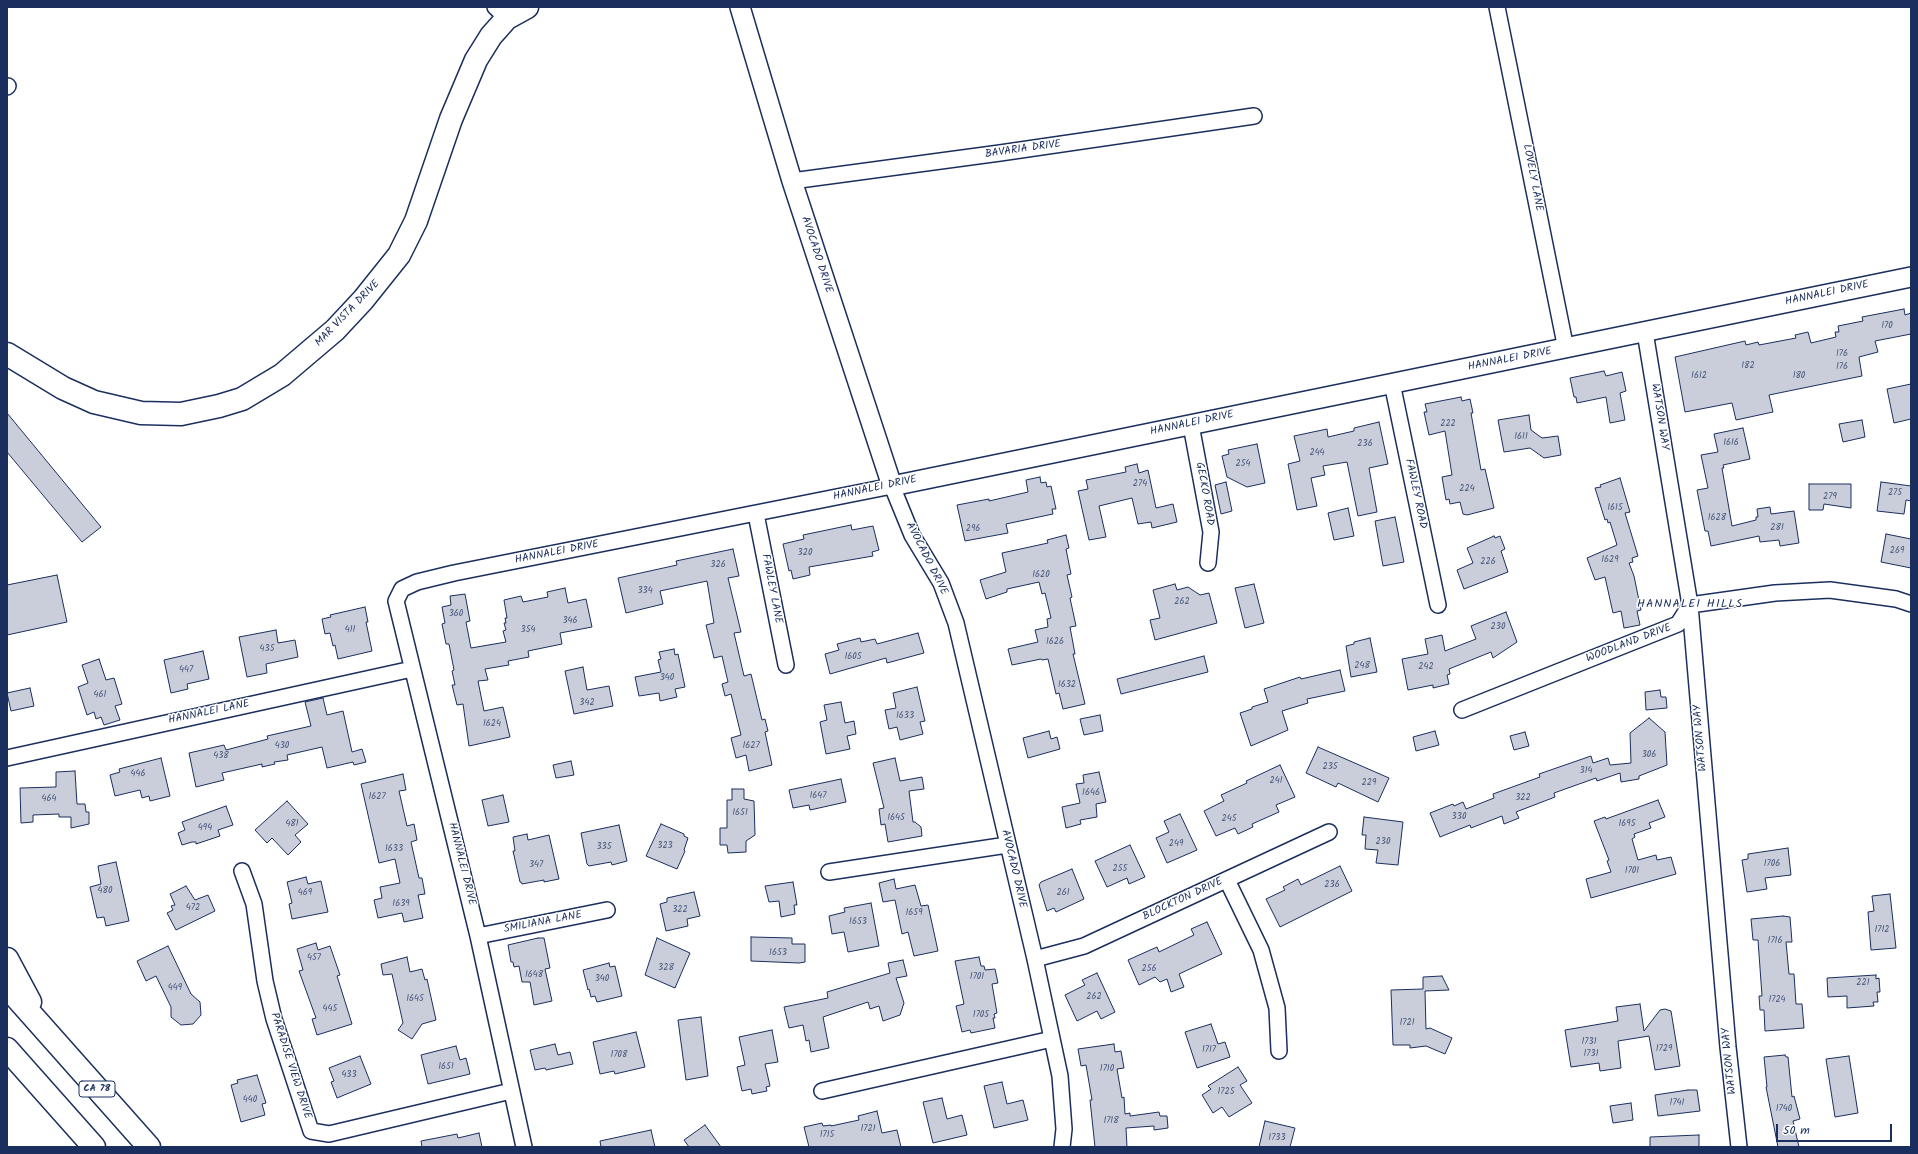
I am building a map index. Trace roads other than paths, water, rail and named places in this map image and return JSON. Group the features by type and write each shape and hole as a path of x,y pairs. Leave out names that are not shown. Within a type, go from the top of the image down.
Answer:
{"main road":[{"name":"MAR VISTA DRIVE","path":"7,354 63,388 94,402 141,413 181,414 219,406 242,399 282,375 335,330 363,300 399,255 416,221 451,119 473,66 491,36 501,13 527,7"},
{"path":"7,959 45,1031"},
{"name":"CA 78","path":"7,987 149,1147"},
{"path":"7,1049 94,1147"}],"street":[{"name":"AVOCADO DRIVE","path":"740,7 792,181 892,486 912,535 941,583 956,623 1035,959 1060,1076 1064,1129 1062,1147"},
{"name":"LOVELY LANE","path":"1497,7 1566,349"},
{"name":"BAVARIA DRIVE","path":"792,181 1254,116"},
{"name":"HANNALEI DRIVE","path":"524,1147 478,936 396,601 402,589 417,582 1566,349 1911,277"},
{"name":"WATSON WAY","path":"1645,332 1690,605 1728,1047 1739,1147"},
{"name":"FAWLEY ROAD","path":"1392,384 1438,605"},
{"name":"GECKO ROAD","path":"1191,425 1211,532 1208,563"},
{"name":"FAWLEY LANE","path":"756,514 786,665"},
{"path":"1690,605 1775,593 1830,590 1896,599 1911,604"},
{"name":"WOODLAND DRIVE","path":"1462,710 1678,624 1690,605"},
{"name":"HANNALEI LANE","path":"7,758 412,669"},
{"name":"BLOCKTON DRIVE","path":"1035,959 1084,946 1329,832"},
{"path":"829,872 1007,845"},
{"name":"PARADISE VIEW DRIVE","path":"242,871 254,904 266,981 274,1018 312,1131 329,1134 511,1091"},
{"path":"1227,880 1261,950 1277,1008 1279,1051"},
{"name":"SMILIANA LANE","path":"478,936 608,910"},
{"path":"822,1091 1052,1039"}],"district":[{"name":"HANNALEI HILLS","path":"1690,605"}]}
